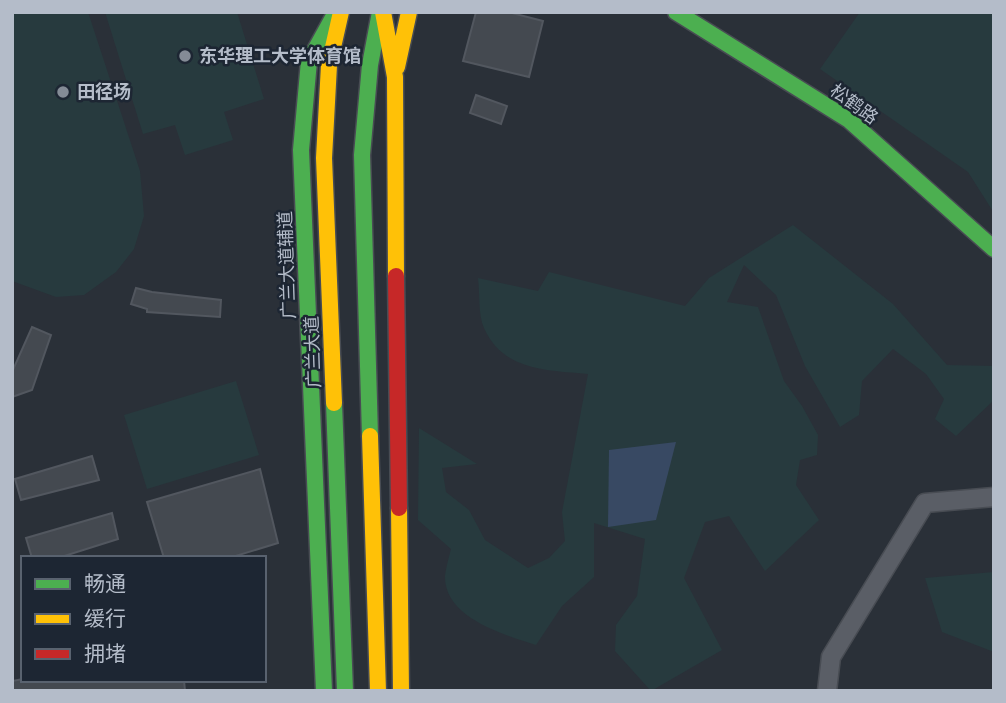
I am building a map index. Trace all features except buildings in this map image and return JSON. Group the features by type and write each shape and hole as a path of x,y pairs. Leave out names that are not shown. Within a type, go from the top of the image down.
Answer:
{"main road":[{"name":"广兰大道辅道","path":"324,691 301,150 309,61 339,12"},
{"name":"广兰大道","path":"339,12 329,65 324,158 345,691"},
{"path":"395,77 409,12"},
{"name":"松鹤路","path":"676,12 849,120 994,249"},
{"path":"385,16 395,77 401,691"},
{"path":"378,691 362,155 370,65 385,16"}],"street":[{"path":"827,691 831,657 925,503 994,497"}],"green space":[{"name":"田径场","path":"12,12 88,12 140,171 144,216 134,249 116,272 84,295 56,297 12,281"},
{"name":"东华理工大学体育馆","path":"105,12 237,12 264,99 224,112 233,140 185,155 175,125 143,134"},
{"path":"860,12 994,12 994,213 968,172 820,69"},
{"path":"793,225 893,304 947,365 994,366 994,400 956,436 935,419 944,399 926,374 893,349 862,381 859,415 840,427 805,366 776,295 744,265 727,302 758,307 784,381 818,435 817,455 800,460 796,485 819,520 765,571 729,516 705,522 684,578 722,650 651,691 615,651 616,625 637,596 645,539 594,523 594,577 562,606 536,645 493,630 465,614 447,591 445,576 451,549 418,520 419,428 477,464 442,468 446,492 469,510 485,540 528,568 549,558 565,541 562,512 588,374 528,366 502,353 492,342 482,323 478,278 538,291 549,272 685,306 709,278"},
{"path":"236,381 259,455 147,489 124,415"},
{"path":"994,572 994,652 942,632 925,578"}],"water":[{"path":"676,442 656,520 608,527 609,450"}],"traffic: fast":[{"path":"324,691 301,150 309,61 336,12"},
{"path":"370,436 362,155 370,65 380,12"},
{"path":"676,12 849,120 994,249"},
{"path":"334,403 345,691"}],"traffic: slow":[{"path":"334,403 324,158 329,65 341,12"},
{"path":"383,12 395,77 396,276"},
{"path":"397,67 409,12"},
{"path":"370,436 378,691"},
{"path":"399,508 401,691"}],"traffic: jam":[{"path":"396,276 399,508"}],"place":[{"name":"东华理工大学体育馆","path":"185,56"},
{"name":"田径场","path":"63,92"}]}
